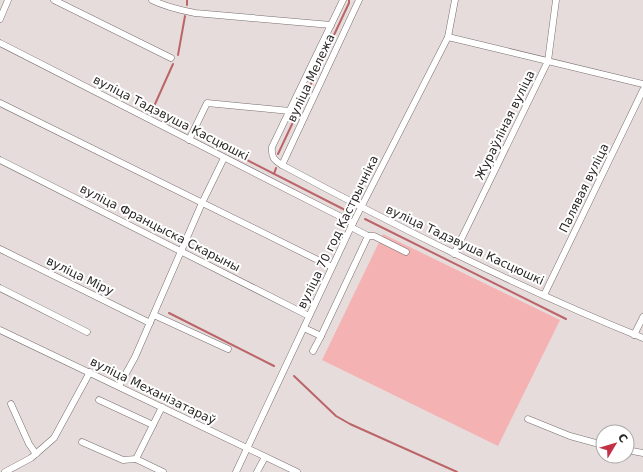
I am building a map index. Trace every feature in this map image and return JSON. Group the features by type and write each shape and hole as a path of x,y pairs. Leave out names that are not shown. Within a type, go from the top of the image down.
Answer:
{"street":[{"path":"0,19 8,0"},
{"path":"54,0 171,58"},
{"path":"152,0 180,11 187,12 331,25"},
{"path":"282,165 272,156 272,147 343,0"},
{"name":"вуліца Мележа","path":"282,165 359,0"},
{"name":"вуліца 70 год Кастрычніка","path":"236,472 352,225 448,37 455,0"},
{"name":"Жураўліная вуліца","path":"454,254 548,61 556,0"},
{"path":"448,37 643,84"},
{"name":"вуліца Тадэвуша Касцюшкі","path":"0,43 352,225 368,236 374,236 406,252"},
{"name":"Палявая вуліца","path":"544,295 643,90"},
{"path":"0,103 332,267"},
{"path":"189,140 207,103 290,111"},
{"path":"119,386 135,357 202,203 224,158"},
{"name":"вуліца Францыска Скарыны","path":"0,160 309,316"},
{"name":"вуліца Тадэвуша Касцюшкі","path":"282,165 361,208 454,254 643,338"},
{"path":"313,351 368,236"},
{"name":"вуліца Міру","path":"0,249 150,323"},
{"path":"0,288 87,332"},
{"path":"154,315 228,349"},
{"path":"634,335 643,317"},
{"path":"304,328 321,336"},
{"name":"вуліца Механізатараў","path":"0,330 297,472"},
{"path":"5,472 18,466 36,454 54,438 90,372"},
{"path":"99,400 153,426"},
{"path":"11,404 29,444 36,454"},
{"path":"136,458 162,407"},
{"path":"528,419 570,436 595,443"},
{"path":"82,442 123,460 136,458 163,472"},
{"path":"258,472 265,457"}],"shaded area":[{"path":"383,234 560,320 498,446 322,360"}],"waterway":[{"path":"187,0 187,5"},
{"path":"278,154 349,3 349,0"},
{"path":"178,55 185,16"},
{"path":"151,113 173,64"},
{"path":"162,119 185,129"},
{"path":"198,135 347,211"},
{"path":"274,174 276,168"},
{"path":"365,219 566,319"},
{"path":"169,313 274,366"},
{"path":"294,376 336,416 350,424 457,472"}]}
